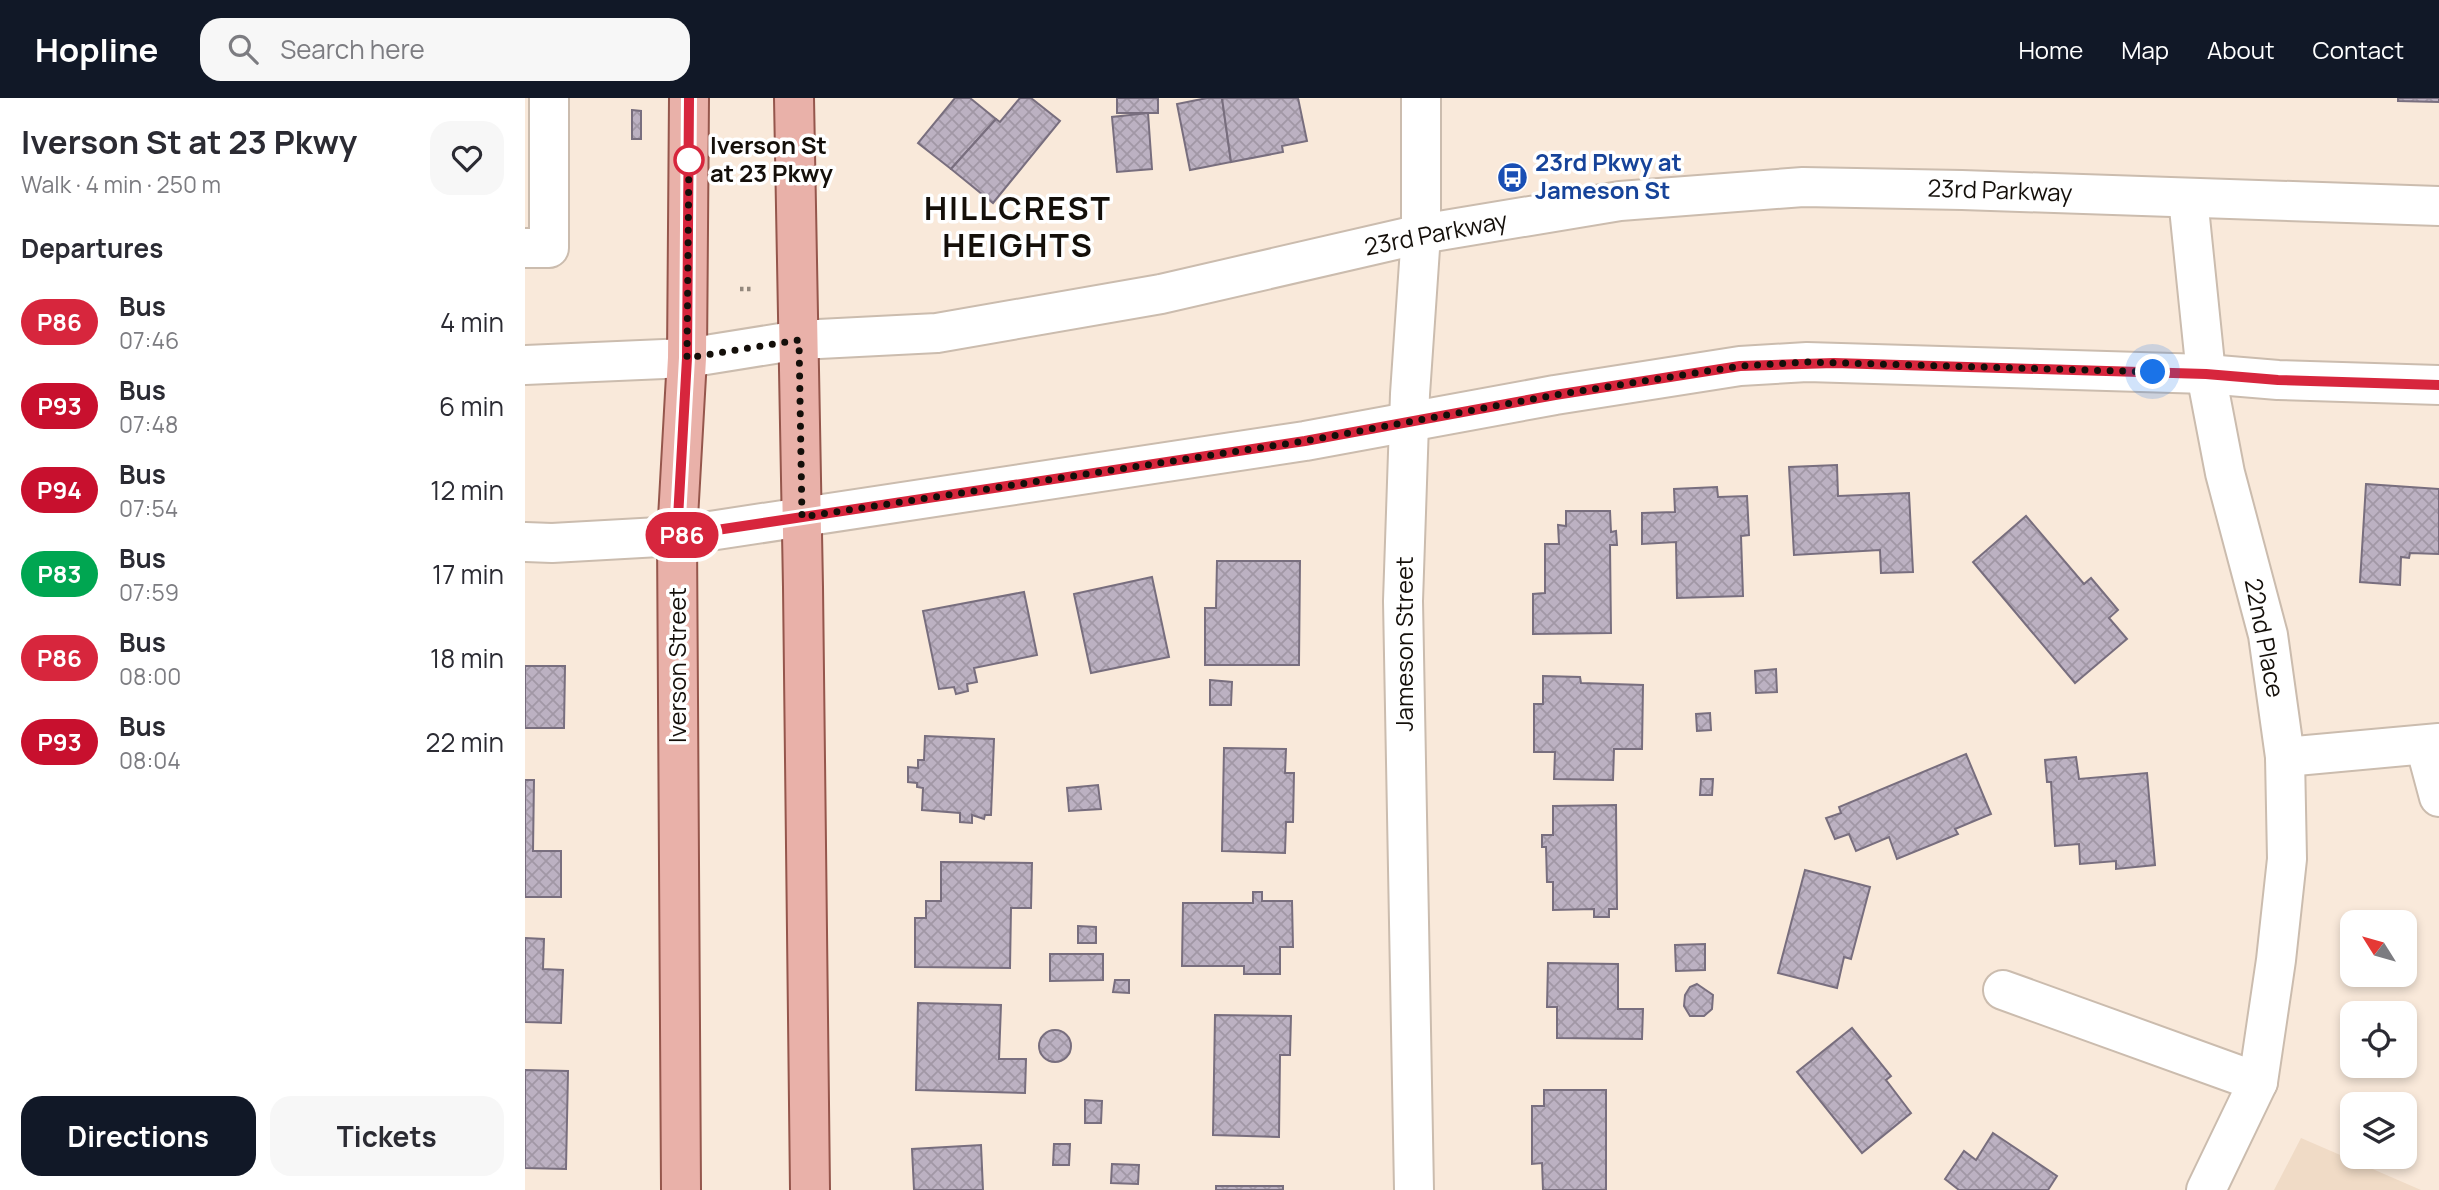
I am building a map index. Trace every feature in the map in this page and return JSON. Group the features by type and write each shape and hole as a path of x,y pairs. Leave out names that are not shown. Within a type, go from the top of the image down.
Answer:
{"main road":[{"name":"Iverson Street","path":"681,1190 677,536 687,358 689,98"},
{"path":"794,98 810,1190"}],"street":[{"path":"525,247 549,248 549,98"},
{"name":"Jameson Street","path":"1413,1190 1403,601 1409,422 1421,234 1421,98"},
{"name":"23rd Parkway","path":"525,365 687,358 799,340 937,333 1161,294 1421,234 1620,201 1803,187 2439,206"},
{"name":"22nd Place","path":"2188,198 2206,374 2225,473 2268,635 2285,757 2287,859 2276,960 2258,1082 2206,1190"},
{"path":"525,542 677,536 1305,441 1555,395 1740,366 1807,362 2206,374 2278,380 2439,385"},
{"path":"2285,757 2432,744 2439,797"},
{"path":"2003,990 2258,1082"}],"shaded area":[{"path":"2301,1138 2340,1155 2340,1169 2373,1169 2421,1190 2274,1190"}],"building":[{"path":"955,98 970,98 996,119 951,169 918,143"},
{"path":"1020,98 1031,98 1060,121 993,203 951,169 996,119 1000,122"},
{"path":"1117,98 1158,98 1158,113 1117,113"},
{"path":"1222,98 1231,162 1190,170 1177,104"},
{"path":"1222,98 1298,98 1307,141 1282,146 1283,152 1231,162"},
{"path":"2398,98 2439,98 2439,102 2398,101"},
{"path":"632,110 641,111 641,139 632,139"},
{"path":"1148,113 1152,169 1117,172 1112,117"},
{"path":"1837,465 1838,496 1909,493 1913,572 1881,573 1880,550 1794,555 1789,467"},
{"path":"2366,484 2439,489 2439,554 2410,553 2409,558 2401,557 2400,585 2360,582"},
{"path":"1717,487 1718,497 1747,496 1749,535 1741,536 1743,596 1677,598 1676,542 1642,544 1642,513 1675,512 1674,489"},
{"path":"1566,511 1610,511 1611,532 1616,531 1617,545 1610,545 1611,633 1533,634 1533,594 1545,593 1545,544 1559,544 1558,525 1566,526"},
{"path":"2026,516 2084,584 2091,578 2118,610 2109,618 2127,639 2075,683 1973,562"},
{"path":"1217,561 1300,561 1299,665 1205,665 1205,608 1216,608"},
{"path":"1152,577 1169,657 1091,673 1074,594"},
{"path":"1024,592 1037,655 974,668 977,682 967,684 968,691 956,694 954,687 939,689 923,611"},
{"path":"525,666 565,666 564,728 525,728"},
{"path":"1776,669 1777,692 1756,693 1755,671"},
{"path":"1543,676 1580,677 1581,683 1643,685 1642,749 1614,749 1613,780 1554,779 1555,752 1534,752 1534,704 1543,704"},
{"path":"1210,680 1232,682 1231,705 1210,705"},
{"path":"1710,713 1711,730 1697,731 1696,714"},
{"path":"925,736 994,739 991,815 985,815 984,819 972,815 972,823 960,822 960,813 922,810 923,788 917,787 917,783 908,782 908,767 918,768 918,760 924,760"},
{"path":"1224,748 1286,749 1285,773 1294,773 1293,822 1286,822 1285,853 1222,851"},
{"path":"1966,754 1991,814 1955,829 1958,834 1897,859 1889,837 1856,851 1849,834 1835,839 1826,818 1841,813 1839,807"},
{"path":"2076,757 2079,779 2147,773 2155,865 2116,869 2116,861 2080,864 2079,844 2055,846 2051,782 2047,782 2045,760"},
{"path":"1701,779 1713,779 1712,795 1700,795"},
{"path":"525,780 534,780 533,851 561,851 561,897 525,897"},
{"path":"1098,785 1101,809 1069,811 1067,788"},
{"path":"1616,805 1617,909 1609,909 1609,917 1594,917 1594,909 1553,910 1553,882 1547,882 1546,847 1542,847 1542,835 1553,835 1553,806"},
{"path":"941,862 1032,863 1031,908 1011,908 1010,968 915,967 915,918 926,918 926,901 941,901"},
{"path":"1805,870 1870,887 1851,959 1844,957 1837,988 1778,973"},
{"path":"1253,892 1262,892 1262,901 1292,901 1293,947 1280,947 1280,974 1244,974 1244,966 1182,966 1183,903 1253,903"},
{"path":"1078,926 1096,927 1096,943 1078,943"},
{"path":"525,938 544,939 543,969 563,970 561,1023 525,1022"},
{"path":"1705,944 1705,970 1676,971 1675,945"},
{"path":"1050,954 1103,954 1103,980 1050,981"},
{"path":"1548,963 1618,964 1618,1009 1643,1009 1642,1039 1557,1038 1557,1007 1547,1007"},
{"path":"1115,980 1129,980 1129,993 1113,992"},
{"path":"1697,984 1713,995 1712,1009 1704,1016 1690,1016 1684,1006 1685,995 1690,987"},
{"path":"918,1003 1001,1005 999,1059 1026,1059 1025,1093 916,1090"},
{"path":"1215,1015 1291,1016 1290,1055 1280,1055 1279,1137 1213,1135"},
{"path":"1852,1028 1891,1076 1886,1080 1911,1113 1862,1153 1797,1072"},
{"path":"1055,1030 1066,1035 1071,1046 1066,1057 1055,1062 1044,1057 1039,1046 1044,1035"},
{"path":"525,1070 568,1071 566,1169 525,1168"},
{"path":"1544,1090 1606,1090 1606,1190 1543,1190 1542,1163 1532,1164 1532,1106 1544,1106"},
{"path":"1085,1100 1102,1101 1101,1123 1085,1123"},
{"path":"1993,1133 2057,1176 2048,1190 1959,1190 1945,1179 1964,1151 1976,1160"},
{"path":"1054,1144 1070,1144 1069,1165 1053,1165"},
{"path":"981,1145 983,1190 914,1190 912,1149"},
{"path":"1112,1164 1139,1165 1138,1184 1111,1183"},
{"path":"1216,1186 1283,1186 1283,1190 1216,1190"}],"bus line":[{"name":"P86","path":"689,98 687,358 677,536 1305,441 1555,395 1740,366 1807,362 2206,374 2278,380 2439,385"}],"place":[{"name":"Iverson St at 23 Pkwy","path":"689,160"},
{"name":"23rd Pkwy at Jameson St","path":"1512,177"}],"district":[{"name":"HILLCREST HEIGHTS","path":"1018,228"}],"route":[{"path":"689,160 689,151 687,358 799,340 802,517 1305,441 1555,395 1740,366 1807,362 2153,372"}]}
